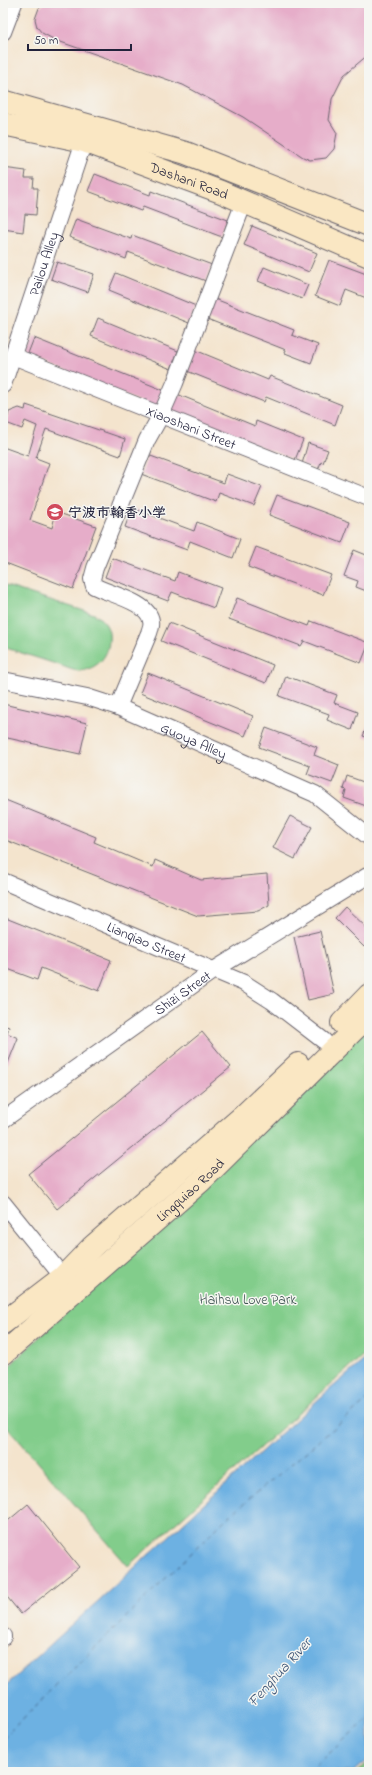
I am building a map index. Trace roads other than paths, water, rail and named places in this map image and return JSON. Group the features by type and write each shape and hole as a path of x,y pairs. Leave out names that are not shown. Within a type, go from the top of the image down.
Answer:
{"main road":[{"name":"Dashani Road","path":"3,101 186,153 369,225"},
{"name":"Dashani Road","path":"3,124 84,141 244,202 369,256"},
{"name":"Lingquiao Road","path":"3,1323 63,1277 92,1247 243,1116 324,1041 369,995"},
{"name":"Lingquiao Road","path":"3,1354 200,1181 369,1015"}],"street":[{"path":"3,32 14,3"},
{"name":"Pailou Alley","path":"3,385 84,141"},
{"path":"118,706 149,633 151,621 146,611 133,602 94,586 92,579 95,568 147,440 161,415 244,202"},
{"name":"Xiaoshani Street","path":"12,356 369,498"},
{"name":"Guoya Alley","path":"3,680 87,697 118,706 316,794 369,837"},
{"name":"Shizi Street","path":"3,1120 214,970 369,875"},
{"name":"Lianqiao Street","path":"3,881 244,983 272,1001 324,1041"},
{"path":"3,1203 63,1277"}],"water":[{"name":"Fenghua Rıver","path":"369,1356 369,1759 354,1772 3,1772 3,1688 321,1397"}],"place":[{"name":"宁波市翰香小学","path":"55,512"}],"park label":[{"name":"Haihsu Love Park","path":"248,1299"}]}
